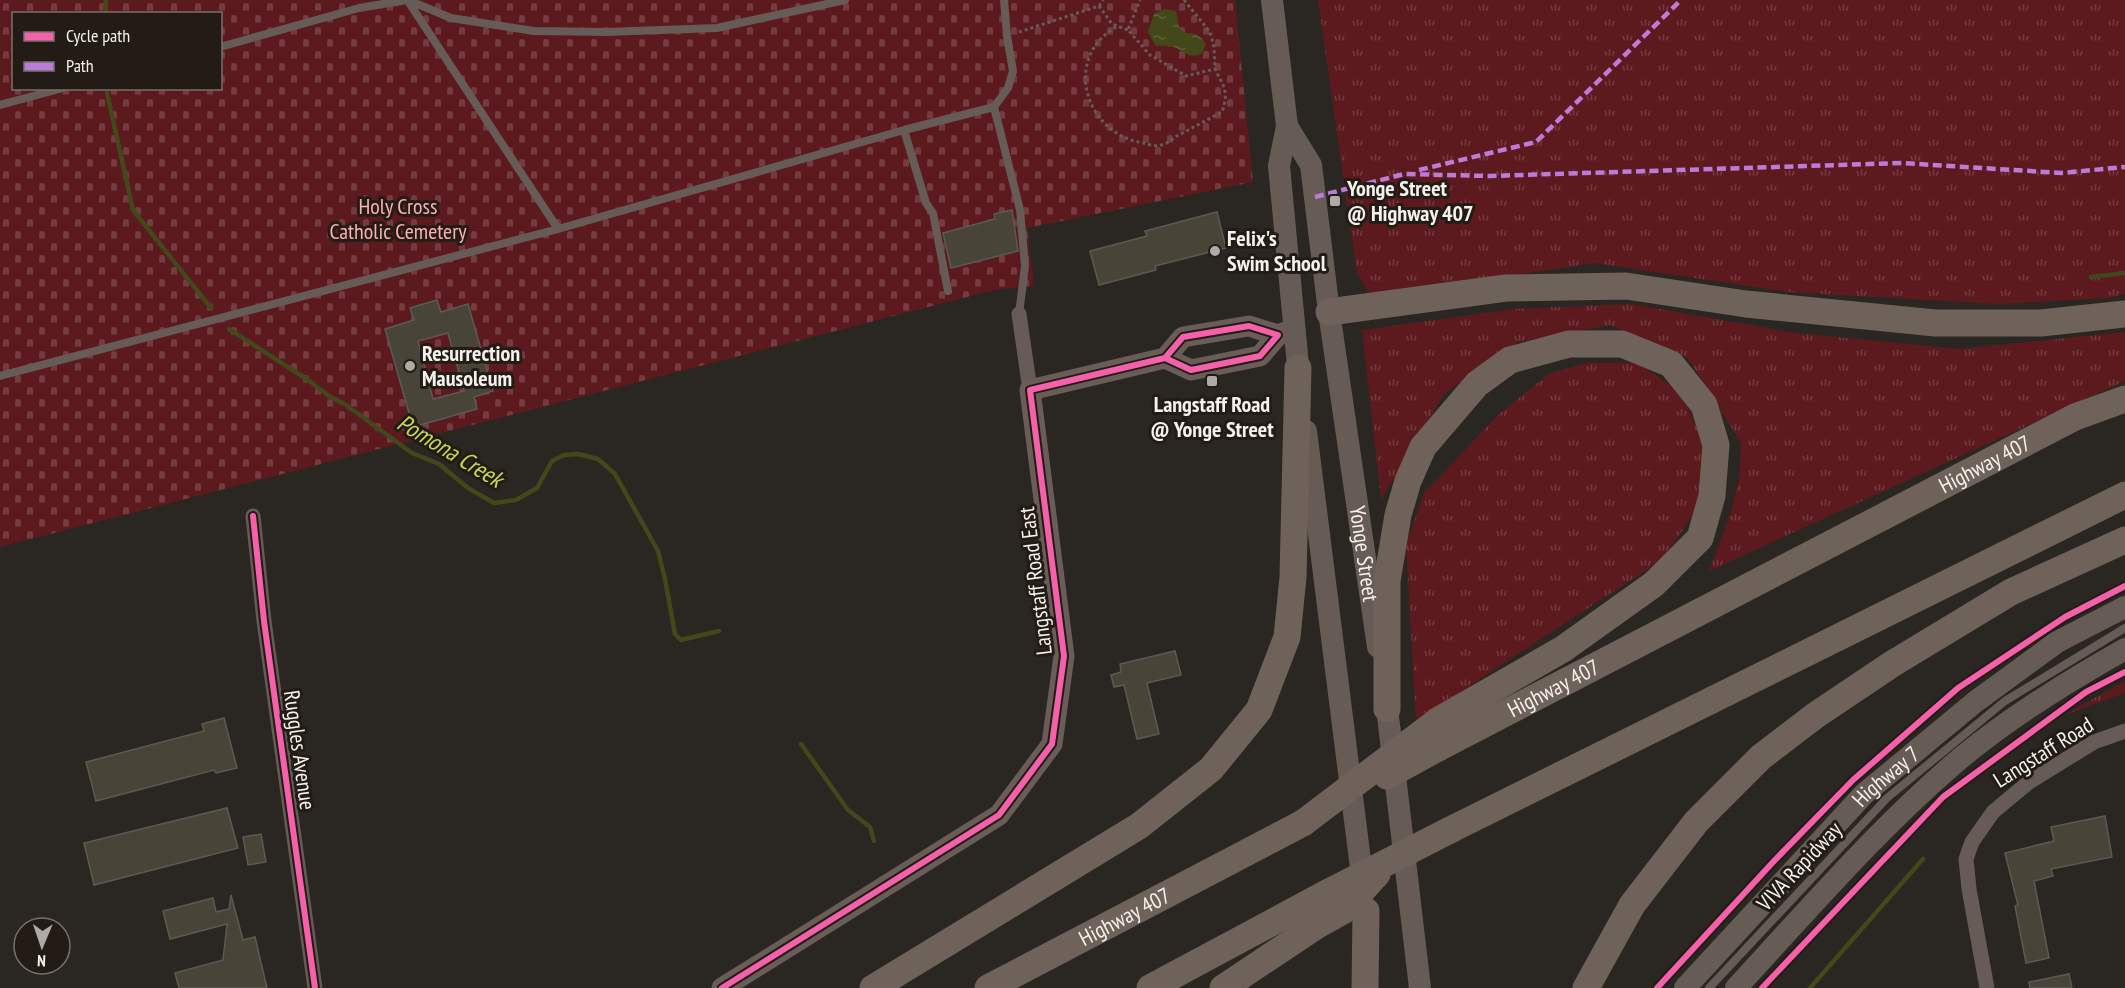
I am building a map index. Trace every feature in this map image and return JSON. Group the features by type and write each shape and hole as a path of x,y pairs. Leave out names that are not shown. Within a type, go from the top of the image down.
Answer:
{"highway":[{"path":"1329,312 1506,288 1626,285 1746,304 1935,322 2041,323 2125,314"},
{"path":"1303,823 1439,720 1563,649 1654,584 1700,538 1712,496 1716,445 1704,405 1671,364 1623,344 1569,344 1510,360 1477,384 1423,447 1408,481 1398,515 1387,581 1388,709"},
{"path":"873,988 1139,826 1211,769 1259,710 1287,637 1293,577 1298,368"},
{"name":"Highway 407","path":"988,988 1303,823 1438,748 2075,417 2125,399"},
{"path":"1150,988 1390,860 2125,495"},
{"path":"1586,988 1632,905 1696,822 1761,757 1816,715 1873,677 2011,592 2125,540"},
{"path":"1223,988 1316,926 1343,911 1390,860"},
{"path":"1365,988 1366,911"}],"main road":[{"name":"Yonge Street","path":"1272,0 1287,126 1279,166 1286,332 1298,368 1376,988"},
{"name":"Yonge Street","path":"1287,126 1311,165 1329,312 1388,709 1420,988"},
{"path":"1286,332 1329,312"},
{"name":"Highway 7","path":"1685,988 1864,794 1975,702 2057,642 2125,608"},
{"name":"Highway 7","path":"1736,988 1892,822 1963,757 2031,705 2125,649"}],"street":[{"name":"Langstaff Road East","path":"722,988 999,815 1052,744 1064,656 1019,314"},
{"path":"1030,390 1165,358 1183,337 1249,326 1286,332"},
{"path":"1165,358 1191,369 1260,356 1286,332"},
{"name":"Ruggles Avenue","path":"253,516 264,621 315,988"},
{"name":"Langstaff Road","path":"1987,988 1969,889 1966,859 1972,843 1993,812 2029,782 2094,742 2125,731"}],"lane":[{"path":"407,0 558,229"},
{"path":"222,46 359,8 407,0 451,18 534,31 606,32 717,28 820,3 845,0"},
{"path":"0,376 558,229 904,130 994,107 1008,88 1013,71 1004,0"},
{"path":"0,105 56,90"},
{"path":"994,107 1020,210 1025,266 1019,314"},
{"path":"904,130 926,203 933,213 948,291"},
{"name":"VIVA Rapidway","path":"1709,988 1887,798 2005,701 2125,628"}],"path":[{"path":"1007,36 1099,6 1103,0"},
{"path":"1128,30 1140,0"},
{"path":"1116,27 1103,34 1092,47 1086,81 1088,100 1108,129 1135,142 1160,146 1222,112 1227,100 1227,91 1215,69 1214,46 1210,32 1184,0"},
{"path":"1099,6 1116,27 1128,30 1150,55 1186,76 1215,69"}],"green space":[{"name":"Holy Cross Catholic Cemetery","path":"0,0 1235,0 1253,182 1027,228 1034,286 994,290 0,547"},
{"path":"1318,0 2125,0 2125,294 2108,298 1998,304 1789,292 1594,263 1390,294 1368,292 1357,273"},
{"path":"1632,304 1796,333 1960,349 2125,332 2125,381 1709,571 1730,515 1739,479 1741,443 1688,358 1610,325 1518,342 1444,394 1381,500 1362,330 1514,309"},
{"path":"1587,363 1637,363 1681,392 1704,444 1700,504 1663,559 1416,721 1406,545 1424,493 1499,414 1550,373"},
{"path":"2125,681 2125,693 2064,715"}],"water":[{"path":"1164,9 1176,11 1179,27 1184,33 1196,35 1204,41 1206,44 1202,53 1192,56 1173,47 1156,46 1148,32 1154,14"}],"building":[{"path":"1012,210 1018,251 951,268 943,233 995,219 994,214"},
{"path":"1217,212 1226,248 1155,266 1156,270 1099,285 1090,251 1147,236 1145,231"},
{"name":"Resurrection Mausoleum","path":"437,300 441,312 468,304 493,391 474,397 477,409 413,427 385,329 414,320 410,308","holes":["448,333 464,391 433,399 418,341"]},
{"path":"1175,651 1181,675 1147,683 1159,734 1137,739 1124,685 1114,687 1111,675 1121,672 1120,664"},
{"path":"224,718 237,768 216,773 214,770 96,801 86,762 204,731 202,724"},
{"path":"227,808 238,848 94,885 84,843"},
{"path":"2105,816 2112,857 2051,869 2053,876 2034,881 2049,958 2026,963 2015,906 2018,905 2005,853 2054,841 2051,827"},
{"path":"261,834 266,862 248,865 243,837"},
{"path":"231,895 243,940 255,937 267,988 179,988 175,973 223,960 227,924 170,939 163,911 213,898 216,912 229,909"},
{"path":"2069,974 2072,988 2030,988 2029,982"}],"waterway":[{"name":"Pomona Creek","path":"105,12 106,0"},
{"name":"Pomona Creek","path":"107,93 133,210 211,308"},
{"path":"2091,277 2125,273"},
{"name":"Pomona Creek","path":"229,329 346,405 412,453 439,464 468,488 494,503 516,500 537,488 552,461 564,455 578,454 598,459 615,474 658,551 675,634 681,640 719,631"},
{"name":"Pomona Creek","path":"801,744 848,810 870,827 874,841"},
{"path":"1810,988 1923,859"}],"marked path":[{"path":"1419,170 1536,142 1681,0"},
{"path":"1315,197 1404,174 1490,176 1902,163 2061,173 2125,167"}],"cycle path":[{"path":"722,988 999,815 1052,744 1064,656 1030,390 1165,358 1183,337 1249,326 1278,335 1260,356 1191,370 1165,358"},
{"path":"253,516 264,621 315,988"},
{"path":"1657,988 1774,861 1853,780 1958,688 2065,617 2125,586"},
{"path":"1762,988 1943,797 2086,692 2125,672"}],"place":[{"name":"Yonge Street @ Highway 407","path":"1335,201"},
{"name":"Felix's Swim School","path":"1215,251"},
{"name":"Resurrection Mausoleum","path":"410,366"},
{"name":"Langstaff Road @ Yonge Street","path":"1212,381"}]}
